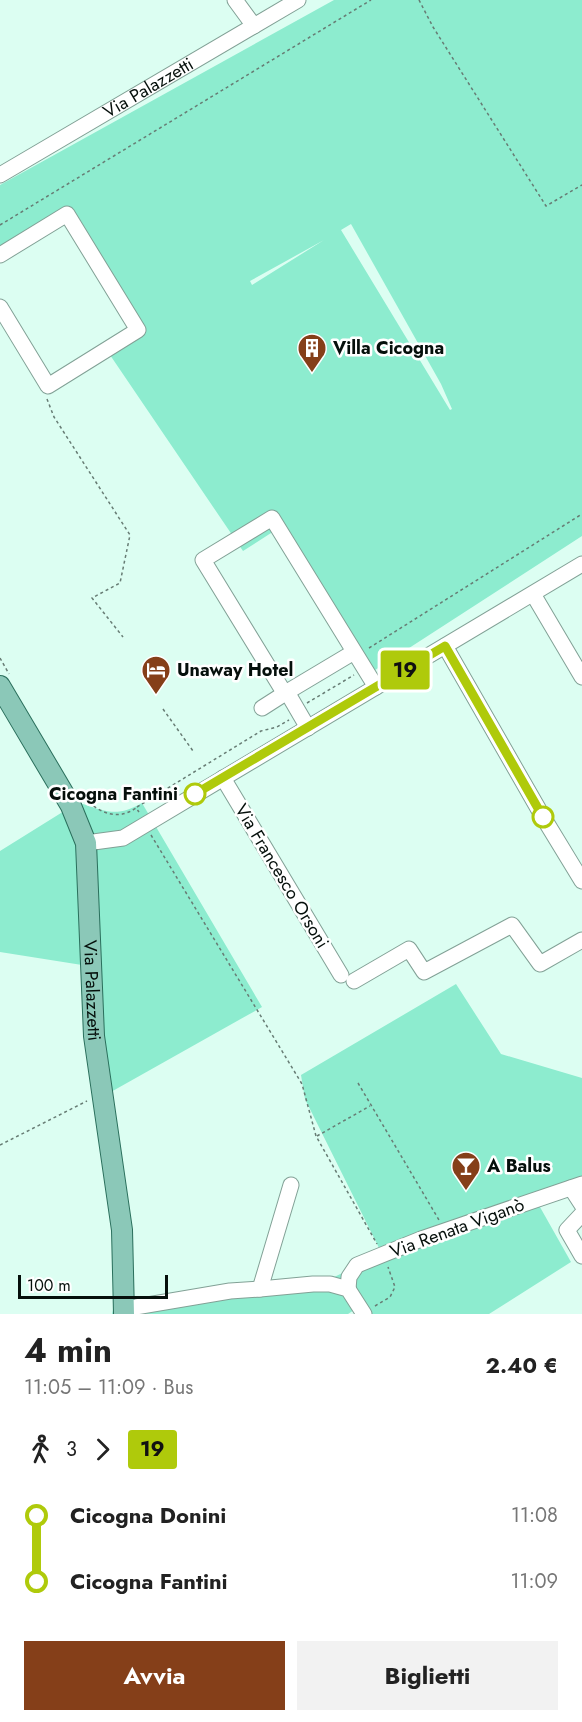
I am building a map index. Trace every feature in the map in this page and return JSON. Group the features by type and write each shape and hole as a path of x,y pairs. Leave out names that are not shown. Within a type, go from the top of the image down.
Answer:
{"main road":[{"name":"Via Palazzetti","path":"5,681 71,807 86,843 94,1036 122,1230 124,1311"}],"street":[{"path":"235,0 254,26"},
{"name":"Via Palazzetti","path":"0,175 298,0"},
{"path":"0,255 67,214 138,330 48,386 0,307"},
{"path":"308,728 203,560 272,518 376,687"},
{"path":"86,843 123,838 582,564"},
{"path":"533,594 582,677"},
{"path":"445,646 582,881"},
{"path":"262,708 354,652"},
{"name":"Via Francesco Orsoni","path":"223,778 348,978 409,949 424,972 513,925 540,964 582,940"},
{"path":"260,1289 291,1185"},
{"path":"576,1186 582,1205"},
{"name":"Via Renata Viganò","path":"348,1289 349,1277 357,1264 576,1186"},
{"path":"582,1214 567,1230 582,1256"},
{"path":"124,1311 230,1292 322,1284 348,1289 363,1313"}],"path":[{"path":"0,225 371,0"},
{"path":"419,0 433,27 546,206 582,184"},
{"path":"48,386 46,397 54,417 130,535 120,583 92,597 123,637"},
{"path":"0,658 5,681"},
{"path":"163,709 193,751"},
{"path":"79,795 96,808 115,815 126,815 136,808 302,1084 316,1136 382,1254 395,1287 390,1297 363,1313"},
{"path":"358,1083 445,1231"},
{"path":"0,1146 101,1094"},
{"path":"316,1136 371,1105"}],"green space":[{"path":"334,0 582,0 582,536 372,672 285,524 243,551 108,352 144,329 69,207 0,248 0,185","holes":["351,224 441,384 452,409 450,410 341,230","324,240 252,285 250,281"]},
{"path":"142,803 262,1007 102,1097 82,965 0,952 0,851 61,813 83,804 119,812"},
{"path":"456,984 501,1054 582,1078 582,1184 536,1200 571,1262 489,1314 361,1314 357,1308 348,1314 112,1314 113,1310 330,1279 382,1254 305,1099 301,1075"}],"bus line":[{"name":"19","path":"195,794 445,646 543,817"}],"place":[{"name":"Villa Cicogna","path":"312,374"},
{"name":"Unaway Hotel","path":"156,696"},
{"name":"Cicogna Fantini","path":"195,794"},
{"name":"A Balus","path":"466,1192"}]}
